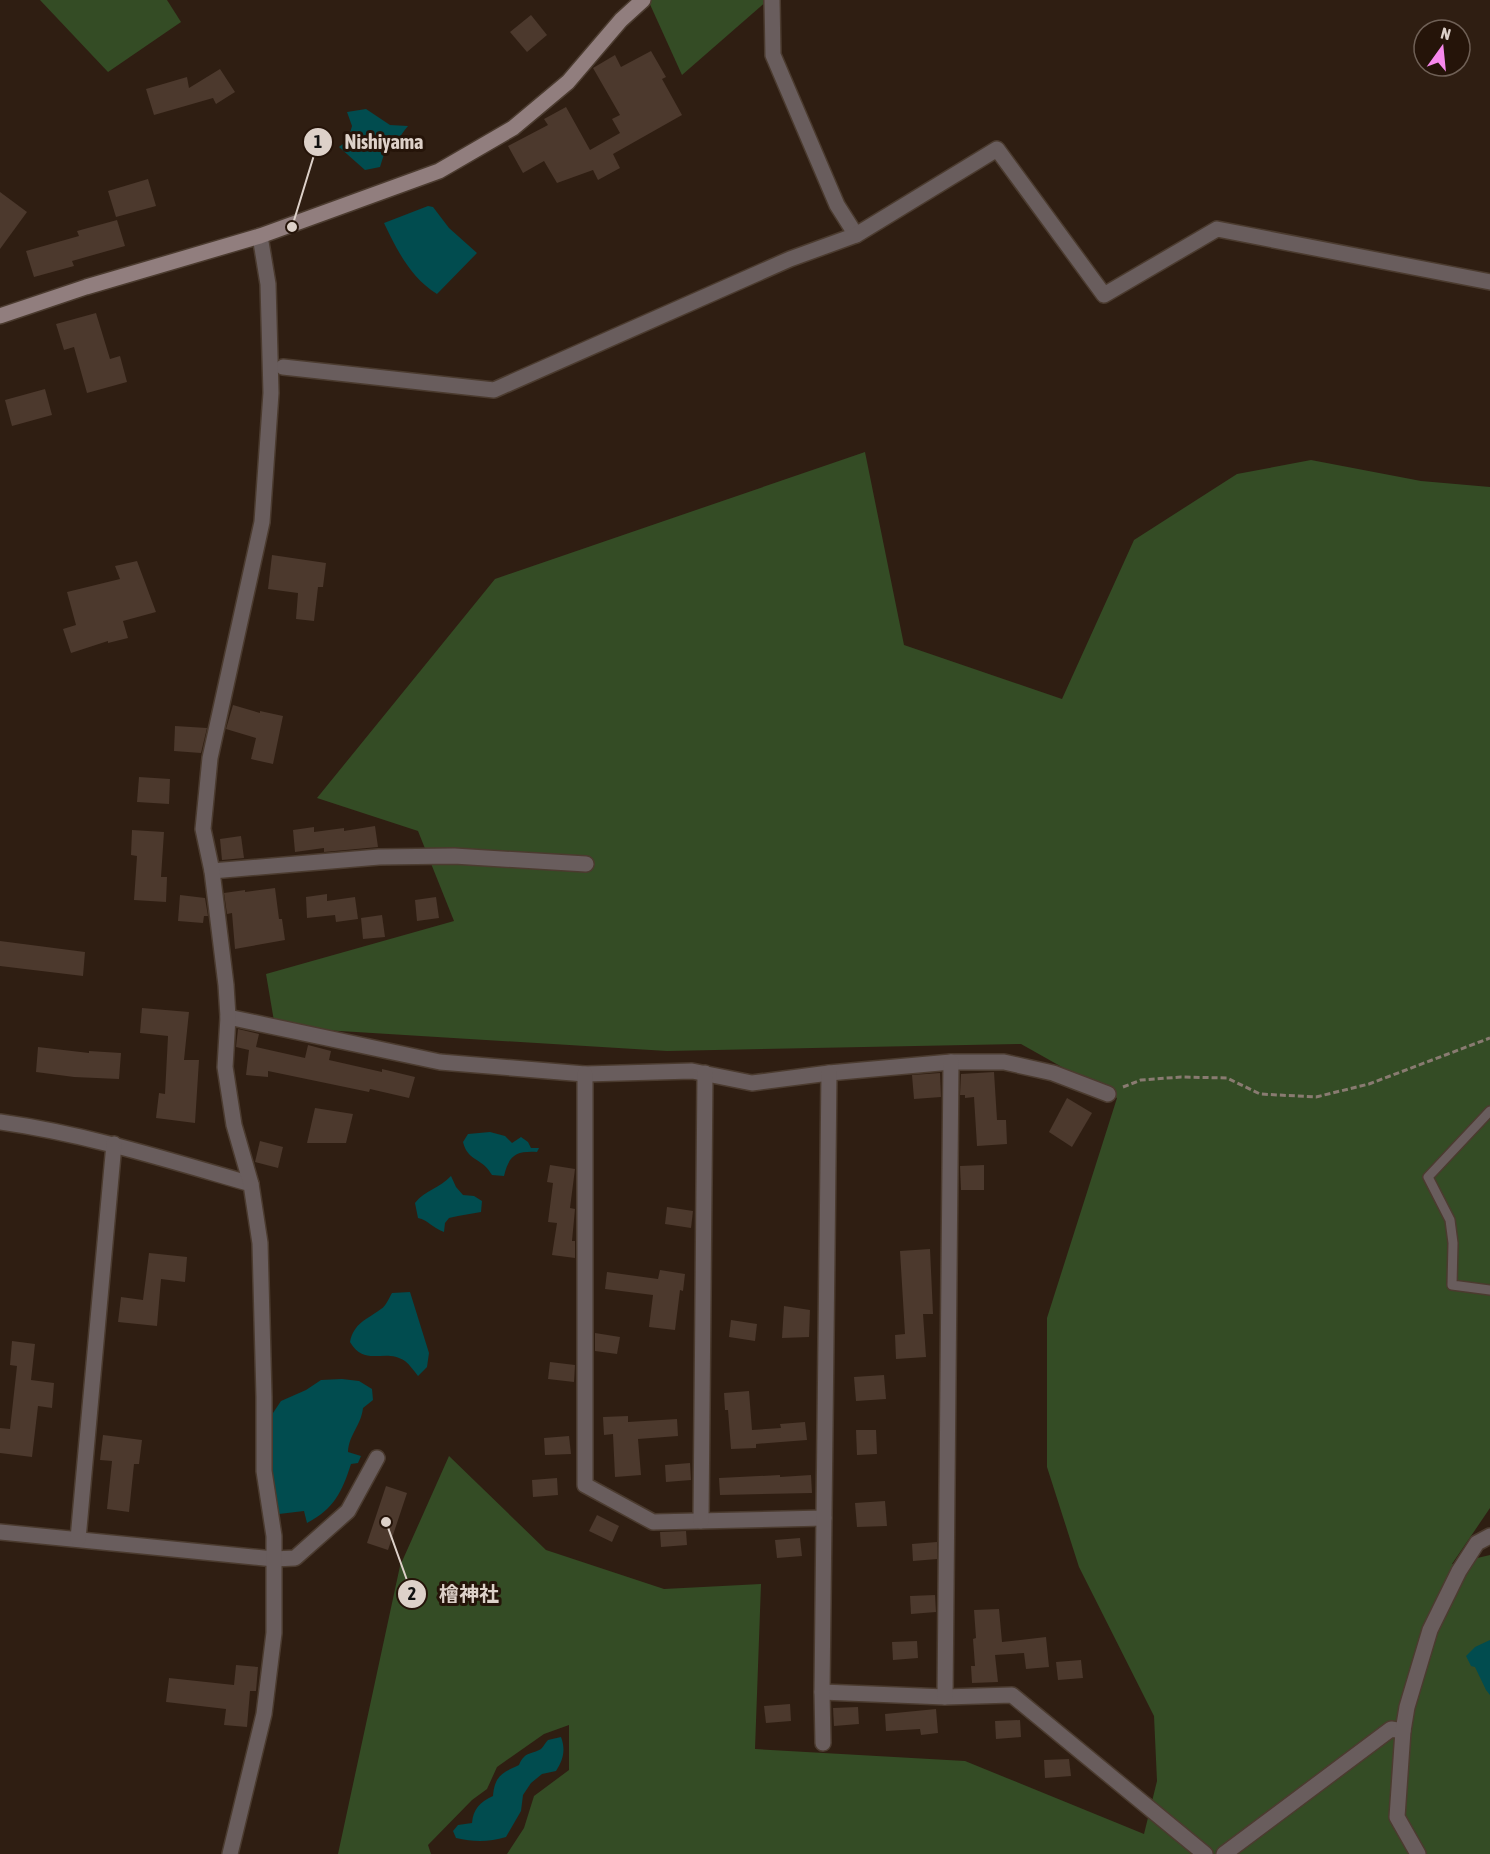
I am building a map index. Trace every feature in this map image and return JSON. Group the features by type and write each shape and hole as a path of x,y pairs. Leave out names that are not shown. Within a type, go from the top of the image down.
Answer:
{"street":[{"path":"0,316 86,287 260,236 439,171 513,128 568,82 621,20 643,0"},
{"path":"772,0 773,55 837,205 855,235"},
{"path":"283,367 494,390 790,259 855,235 997,148 1104,295 1217,229 1490,282"},
{"path":"230,1854 264,1714 274,1633 274,1536 264,1471 260,1243 251,1184 234,1125 225,1067 228,1017 212,871 203,829 210,758 262,522 271,393 268,284 260,236"},
{"path":"212,871 379,857 454,856 586,864"},
{"path":"228,1017 440,1062 585,1074 692,1071 752,1083 829,1073 951,1062 1004,1062 1053,1073 1108,1094"},
{"path":"945,1697 951,1062"},
{"path":"701,1521 705,1073"},
{"path":"823,1743 829,1073"},
{"path":"585,1074 585,1485 653,1522 824,1518"},
{"path":"0,1122 42,1128 114,1144 251,1184"},
{"path":"78,1539 114,1144"},
{"path":"0,1532 274,1559 295,1558 348,1512 376,1458"},
{"path":"1418,1854 1397,1817 1407,1707 1430,1630 1459,1571 1478,1543 1490,1536"},
{"path":"822,1692 945,1697 1012,1695 1205,1854"},
{"path":"1224,1854 1390,1729 1404,1731"}],"lane":[{"path":"1490,1111 1428,1177 1450,1220 1453,1243 1452,1285 1490,1290"}],"path":[{"path":"1108,1094 1141,1080 1181,1077 1227,1078 1260,1094 1316,1097 1369,1084 1490,1038"}],"green space":[{"path":"40,0 167,0 181,22 108,72"},
{"path":"648,0 768,0 682,75"},
{"path":"865,452 904,645 1062,699 1134,540 1237,474 1311,460 1421,481 1490,487 1490,1508 1452,1564 1490,1555 1490,1854 507,1854 524,1828 534,1796 569,1770 569,1725 544,1734 497,1767 487,1789 472,1800 428,1845 431,1854 338,1854 400,1566 449,1456 546,1550 664,1589 761,1584 755,1749 965,1761 1144,1834 1157,1781 1154,1716 1079,1567 1047,1467 1047,1318 1117,1098 1021,1044 667,1051 275,1027 266,974 454,921 418,831 317,798 495,579"}],"water":[{"path":"366,109 390,125 408,126 396,143 385,151 380,167 365,170 339,147 348,140 352,126 347,112"},
{"path":"428,206 433,207 449,228 477,253 437,294 419,280 412,271 399,253 384,223"},
{"path":"490,1132 505,1136 512,1143 521,1137 528,1142 531,1148 539,1148 537,1152 524,1152 514,1156 508,1163 504,1176 492,1175 484,1165 468,1153 463,1142 468,1134"},
{"path":"451,1176 463,1195 474,1196 482,1201 481,1212 449,1218 445,1223 444,1232 418,1218 415,1203"},
{"path":"410,1292 429,1353 427,1367 418,1376 405,1361 398,1357 362,1354 350,1342 354,1330 383,1308 392,1293"},
{"path":"321,1380 359,1381 372,1389 373,1400 363,1408 349,1446 348,1452 361,1456 358,1463 351,1464 336,1499 316,1518 307,1523 304,1511 279,1514 271,1467 269,1419 281,1401 306,1390"},
{"path":"1490,1640 1490,1695 1475,1667 1471,1666 1466,1656 1475,1647"},
{"path":"561,1737 562,1759 556,1771 542,1774 531,1783 523,1795 521,1811 506,1837 481,1841 456,1838 453,1831 458,1825 472,1823 478,1806 493,1796 500,1776 519,1765 526,1755 541,1749 548,1740"}],"building":[{"path":"531,15 547,35 527,52 510,32"},
{"path":"651,51 666,77 662,79 682,115 613,154 620,168 598,180 593,170 557,183 544,161 523,173 508,146 548,125 544,119 566,107 590,150 620,133 612,119 620,115 593,68 615,55 621,67"},
{"path":"220,69 235,92 216,104 213,98 154,115 146,89 187,77 189,88"},
{"path":"148,179 156,206 116,217 108,191"},
{"path":"0,192 27,212 0,249"},
{"path":"117,220 125,246 72,261 74,266 34,277 26,251 79,236 77,231"},
{"path":"96,313 110,359 120,356 127,382 87,393 74,347 64,350 56,324"},
{"path":"45,389 52,415 12,426 5,400"},
{"path":"272,555 326,563 323,587 318,587 314,621 296,619 298,593 268,589"},
{"path":"137,561 156,612 123,621 128,638 108,643 108,641 71,653 63,629 76,625 67,592 120,579 115,566"},
{"path":"233,705 260,713 260,711 283,716 273,764 251,759 256,738 226,729"},
{"path":"175,726 207,728 201,753 174,751"},
{"path":"139,777 170,779 169,804 137,802"},
{"path":"375,826 378,847 324,852 324,848 295,852 293,830 314,827 314,832 344,828 344,831"},
{"path":"132,830 164,832 161,877 167,877 166,902 134,900 137,856 131,855"},
{"path":"241,836 244,858 222,860 220,839"},
{"path":"275,888 279,919 282,919 285,940 235,949 232,913 227,914 224,893"},
{"path":"327,894 327,901 355,897 358,919 336,922 335,915 307,918 306,897"},
{"path":"180,895 205,898 208,916 204,916 203,923 178,921"},
{"path":"436,897 439,918 417,921 415,900"},
{"path":"382,915 385,937 363,939 361,918"},
{"path":"0,941 85,952 83,976 0,966"},
{"path":"142,1008 189,1012 184,1060 199,1060 195,1123 156,1118 159,1093 165,1094 168,1036 140,1033"},
{"path":"238,1029 259,1034 256,1047 305,1058 308,1045 331,1051 329,1060 415,1077 409,1098 268,1071 268,1077 246,1075 249,1050 236,1047"},
{"path":"38,1047 89,1053 89,1051 121,1053 119,1079 36,1072"},
{"path":"994,1072 997,1120 1006,1120 1007,1144 977,1146 974,1097 965,1098 965,1095 960,1095 961,1074"},
{"path":"940,1073 941,1097 914,1099 912,1075"},
{"path":"1067,1098 1092,1113 1072,1147 1049,1132"},
{"path":"315,1108 353,1114 346,1143 307,1143"},
{"path":"260,1141 283,1147 278,1168 255,1162"},
{"path":"550,1165 575,1169 570,1208 575,1209 572,1241 575,1241 575,1258 552,1255 557,1223 548,1222 553,1183 547,1182"},
{"path":"984,1165 984,1190 961,1190 960,1166"},
{"path":"667,1207 693,1211 691,1228 665,1224"},
{"path":"930,1249 933,1314 923,1314 926,1357 896,1359 895,1335 905,1334 900,1251"},
{"path":"149,1253 187,1257 185,1282 161,1279 157,1326 118,1322 121,1297 143,1300"},
{"path":"660,1270 685,1274 683,1291 680,1290 675,1330 649,1327 653,1295 605,1289 607,1272 658,1279"},
{"path":"784,1306 810,1310 809,1337 782,1338"},
{"path":"731,1320 757,1324 755,1341 729,1337"},
{"path":"595,1333 620,1337 617,1354 595,1351"},
{"path":"12,1341 35,1344 31,1380 54,1383 52,1408 38,1406 32,1457 0,1453 0,1428 10,1429 17,1366 10,1365"},
{"path":"550,1362 575,1365 574,1382 548,1379"},
{"path":"884,1375 886,1399 856,1401 854,1377"},
{"path":"749,1391 752,1430 781,1428 780,1424 805,1422 807,1440 756,1444 756,1448 731,1449 728,1410 725,1410 724,1393"},
{"path":"628,1416 628,1422 677,1419 678,1436 638,1439 641,1475 615,1477 613,1434 604,1435 603,1417"},
{"path":"856,1430 876,1430 877,1454 857,1455"},
{"path":"103,1435 142,1440 139,1464 134,1464 129,1512 107,1509 112,1461 100,1460"},
{"path":"569,1436 571,1454 545,1455 544,1438"},
{"path":"690,1463 691,1480 666,1482 665,1465"},
{"path":"780,1475 780,1477 811,1475 812,1493 720,1495 719,1478"},
{"path":"557,1478 558,1495 533,1497 532,1480"},
{"path":"386,1486 407,1493 388,1550 367,1543"},
{"path":"885,1501 887,1526 857,1527 855,1503"},
{"path":"597,1515 619,1526 612,1542 589,1531"},
{"path":"686,1531 687,1545 661,1547 660,1532"},
{"path":"800,1538 802,1556 777,1558 775,1540"},
{"path":"937,1542 937,1559 913,1561 912,1544"},
{"path":"935,1595 936,1612 911,1614 910,1596"},
{"path":"999,1609 1002,1642 1046,1637 1049,1667 1026,1669 1024,1653 995,1655 998,1682 972,1683 971,1666 975,1666 973,1639 976,1638 974,1610"},
{"path":"917,1641 918,1658 893,1660 892,1642"},
{"path":"1081,1660 1083,1678 1058,1680 1056,1662"},
{"path":"236,1665 258,1667 256,1691 250,1691 247,1727 224,1725 226,1709 166,1702 169,1678 234,1685"},
{"path":"790,1704 791,1721 766,1723 764,1706"},
{"path":"858,1707 859,1724 834,1726 833,1708"},
{"path":"936,1709 938,1733 921,1735 920,1729 886,1731 885,1714"},
{"path":"1020,1720 1021,1737 996,1739 995,1721"},
{"path":"1069,1759 1071,1776 1045,1778 1044,1760"}],"place":[{"name":"Nishiyama","path":"292,227"},
{"name":"檜神社","path":"386,1522"}]}
